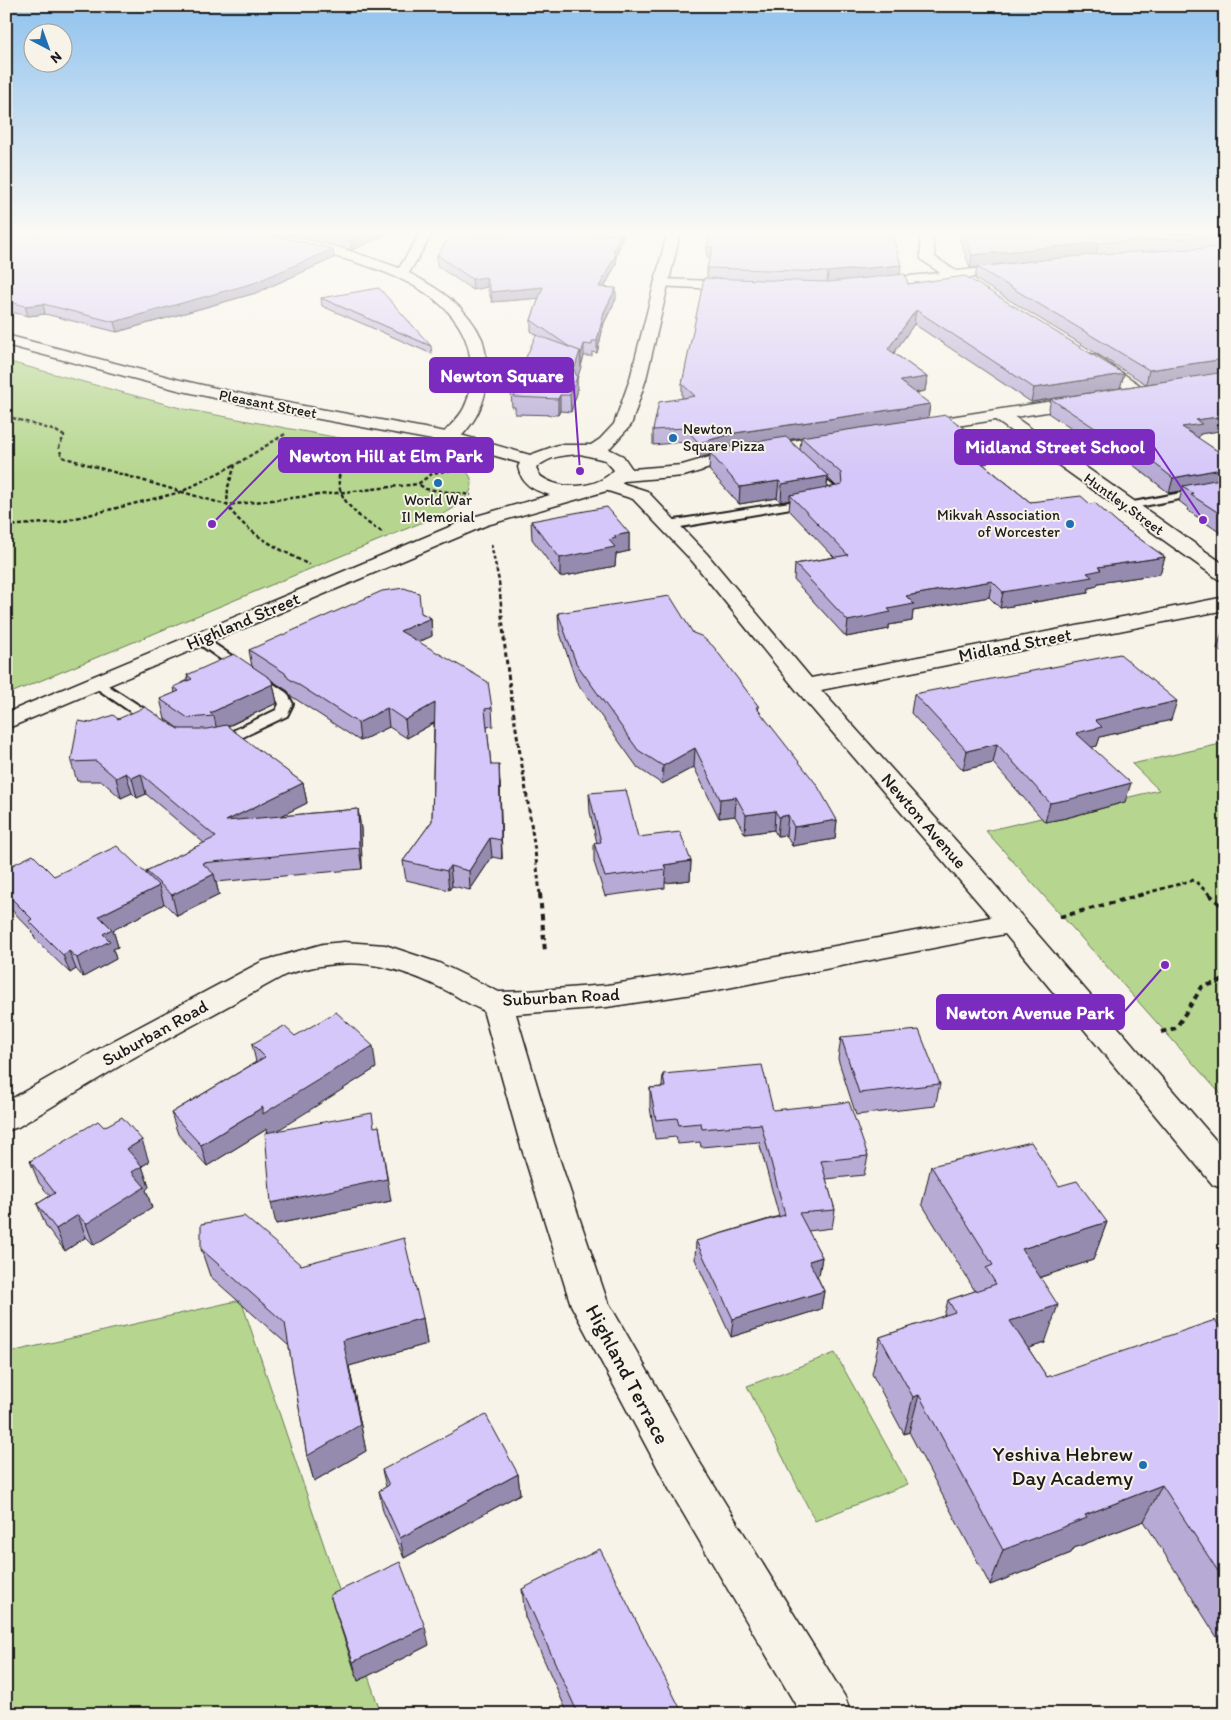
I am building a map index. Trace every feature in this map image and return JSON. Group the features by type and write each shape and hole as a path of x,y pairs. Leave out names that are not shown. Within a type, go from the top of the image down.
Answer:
{"street":[{"path":"449,438 465,423 479,394 480,349 471,331 457,314"},
{"path":"594,451 606,443 622,425 638,379 653,314"},
{"name":"Pleasant Street","path":"6,340 178,385 449,438 531,470 542,486 561,491 583,491"},
{"path":"1080,353 1142,392"},
{"path":"901,430 1160,389"},
{"name":"Huntley Street","path":"1000,415 1225,575"},
{"path":"583,491 615,473 684,470 734,455 854,437"},
{"name":"Highland Street","path":"483,530 501,501 531,470 540,456 565,450 594,451"},
{"name":"Newton Avenue","path":"594,451 670,525 700,558 805,686 964,867 1225,1175"},
{"name":"Highland Street","path":"6,722 201,639 583,491"},
{"name":"Midland Street","path":"805,686 1225,603"},
{"name":"Suburban Road","path":"6,1118 131,1046 274,968 300,958 351,950 373,952 394,957 443,977 498,1003 619,995 829,960 1011,924"},
{"name":"Highland Terrace","path":"498,1003 537,1143 590,1305 684,1475 828,1714"}],"lane":[{"path":"670,525 834,498 834,492 786,447"},
{"path":"1128,506 1218,489"},
{"path":"201,639 282,696 286,704 282,713 218,744 201,748"},
{"path":"98,683 163,728"}],"path":[{"path":"6,526 60,522 180,492 239,462 320,414"},
{"path":"6,416 56,431 64,436 59,447 62,457 227,505 418,484 426,489 462,493 476,498"},
{"path":"371,444 345,464 340,473 340,483 347,506 373,528 390,536"},
{"path":"239,462 235,465 228,487 227,505 232,515 255,533 312,566"},
{"path":"418,484 423,477 439,471 468,468"},
{"path":"483,530 490,542 499,581 505,661 535,842 545,952"},
{"path":"1060,917 1194,880 1225,909"},
{"path":"1161,1032 1176,1028 1202,987 1225,980"}],"green space":[{"path":"6,361 184,409 441,457 463,468 472,482 471,489 467,497 447,512 6,695"},
{"path":"1225,743 1225,1099 986,831 1159,790 1132,764"},
{"path":"241,1300 381,1714 6,1714 6,1353"},
{"path":"835,1353 908,1484 815,1521 747,1386"}],"building":[{"path":"83,314 142,314 114,322"},
{"path":"358,314 403,314 431,346"},
{"path":"533,314 603,314 597,341 592,341 592,345 584,344 581,354 580,351 571,348 531,320"},
{"path":"696,314 913,314 888,349 927,377 900,381 930,404 735,433 699,443 685,428 653,430 659,402 695,396 682,384"},
{"path":"922,314 1027,314 1124,374 1034,388"},
{"path":"1056,314 1225,314 1225,359 1149,370"},
{"path":"536,335 580,351 574,370 577,377 570,395 560,395 558,399 514,397 517,391 511,391"},
{"path":"1225,372 1225,416 1196,420 1202,424 1182,427 1225,456 1225,470 1221,469 1173,478 1109,428 1098,430 1051,399"},
{"path":"946,415 991,448 968,452 1030,502 1081,496 1090,504 1095,503 1116,522 1165,557 1098,567 1101,570 1087,573 1092,577 1003,592 992,581 906,596 914,604 888,609 891,612 848,621 795,564 848,555 790,495 842,485 841,473 801,437"},
{"path":"786,437 828,476 782,484 779,481 740,487 710,453 737,445"},
{"path":"1225,478 1225,517 1191,495 1194,494 1183,486"},
{"path":"607,507 629,533 614,536 616,538 609,540 615,547 560,558 531,521"},
{"path":"404,588 419,593 421,613 431,618 400,631 488,682 492,708 485,709 491,765 499,765 501,840 490,838 469,871 450,866 447,871 403,861 432,821 435,703 405,720 387,708 358,723 288,678 285,673 249,650 382,591"},
{"path":"670,596 693,633 701,636 713,646 759,707 756,707 817,785 837,820 794,827 788,815 779,817 775,811 746,815 736,797 720,799 695,748 663,766 638,750 576,663 558,613"},
{"path":"234,654 271,679 273,684 210,713 214,716 188,718 160,699 179,691 174,687 192,679 187,675"},
{"path":"1120,654 1177,701 1095,720 1102,727 1076,733 1131,783 1071,799 1050,803 997,744 967,751 914,694"},
{"path":"145,707 178,729 207,729 226,725 303,783 226,821 358,809 359,848 202,863 214,874 172,895 146,871 216,837 141,774 132,778 126,773 116,778 96,761 71,762 78,721 91,723 113,715 118,719"},
{"path":"626,790 638,837 680,832 691,861 664,865 666,869 605,877 594,843 601,842 589,793"},
{"path":"117,846 159,886 99,916 112,929 103,934 110,941 77,958 69,951 63,955 29,921 32,919 6,893 6,868 33,855 54,876"},
{"path":"336,1012 373,1046 263,1114 263,1107 201,1145 171,1113 265,1057 252,1044 284,1026 295,1036"},
{"path":"919,1030 940,1084 859,1093 841,1037"},
{"path":"762,1065 773,1110 849,1102 868,1156 821,1161 835,1210 799,1213 822,1257 809,1261 824,1291 733,1319 696,1241 785,1215 761,1124 702,1129 701,1123 679,1125 677,1118 656,1120 650,1088 665,1087 663,1074"},
{"path":"372,1113 374,1127 379,1126 387,1179 271,1203 265,1133"},
{"path":"122,1117 142,1140 127,1149 142,1166 132,1172 145,1187 86,1224 78,1215 56,1229 37,1204 55,1193 30,1161 98,1121 104,1127"},
{"path":"1031,1142 1059,1186 1077,1181 1107,1222 1022,1249 1058,1305 1010,1321 1047,1377 1215,1320 1225,1333 1225,1582 1162,1485 1085,1515 1087,1518 1003,1550 919,1395 913,1397 880,1337 955,1312 948,1300 996,1284 986,1268 993,1265 931,1166"},
{"path":"244,1216 301,1265 404,1238 423,1318 343,1340 360,1425 307,1456 285,1323 201,1249 201,1224"},
{"path":"486,1415 518,1474 400,1538 379,1491 389,1485 382,1470"},
{"path":"600,1549 683,1714 578,1714 522,1589"},
{"path":"400,1562 425,1627 353,1662 330,1595"}],"place":[{"name":"Newton Square Pizza","path":"673,438"},
{"name":"Newton Square","path":"580,471"},
{"name":"World War II Memorial","path":"438,483"},
{"name":"Midland Street School","path":"1203,520"},
{"name":"Newton Hill at Elm Park","path":"212,524"},
{"name":"Mikvah Association of Worcester","path":"1070,524"},
{"name":"Newton Avenue Park","path":"1165,965"},
{"name":"Yeshiva Hebrew Day Academy","path":"1143,1465"}]}
